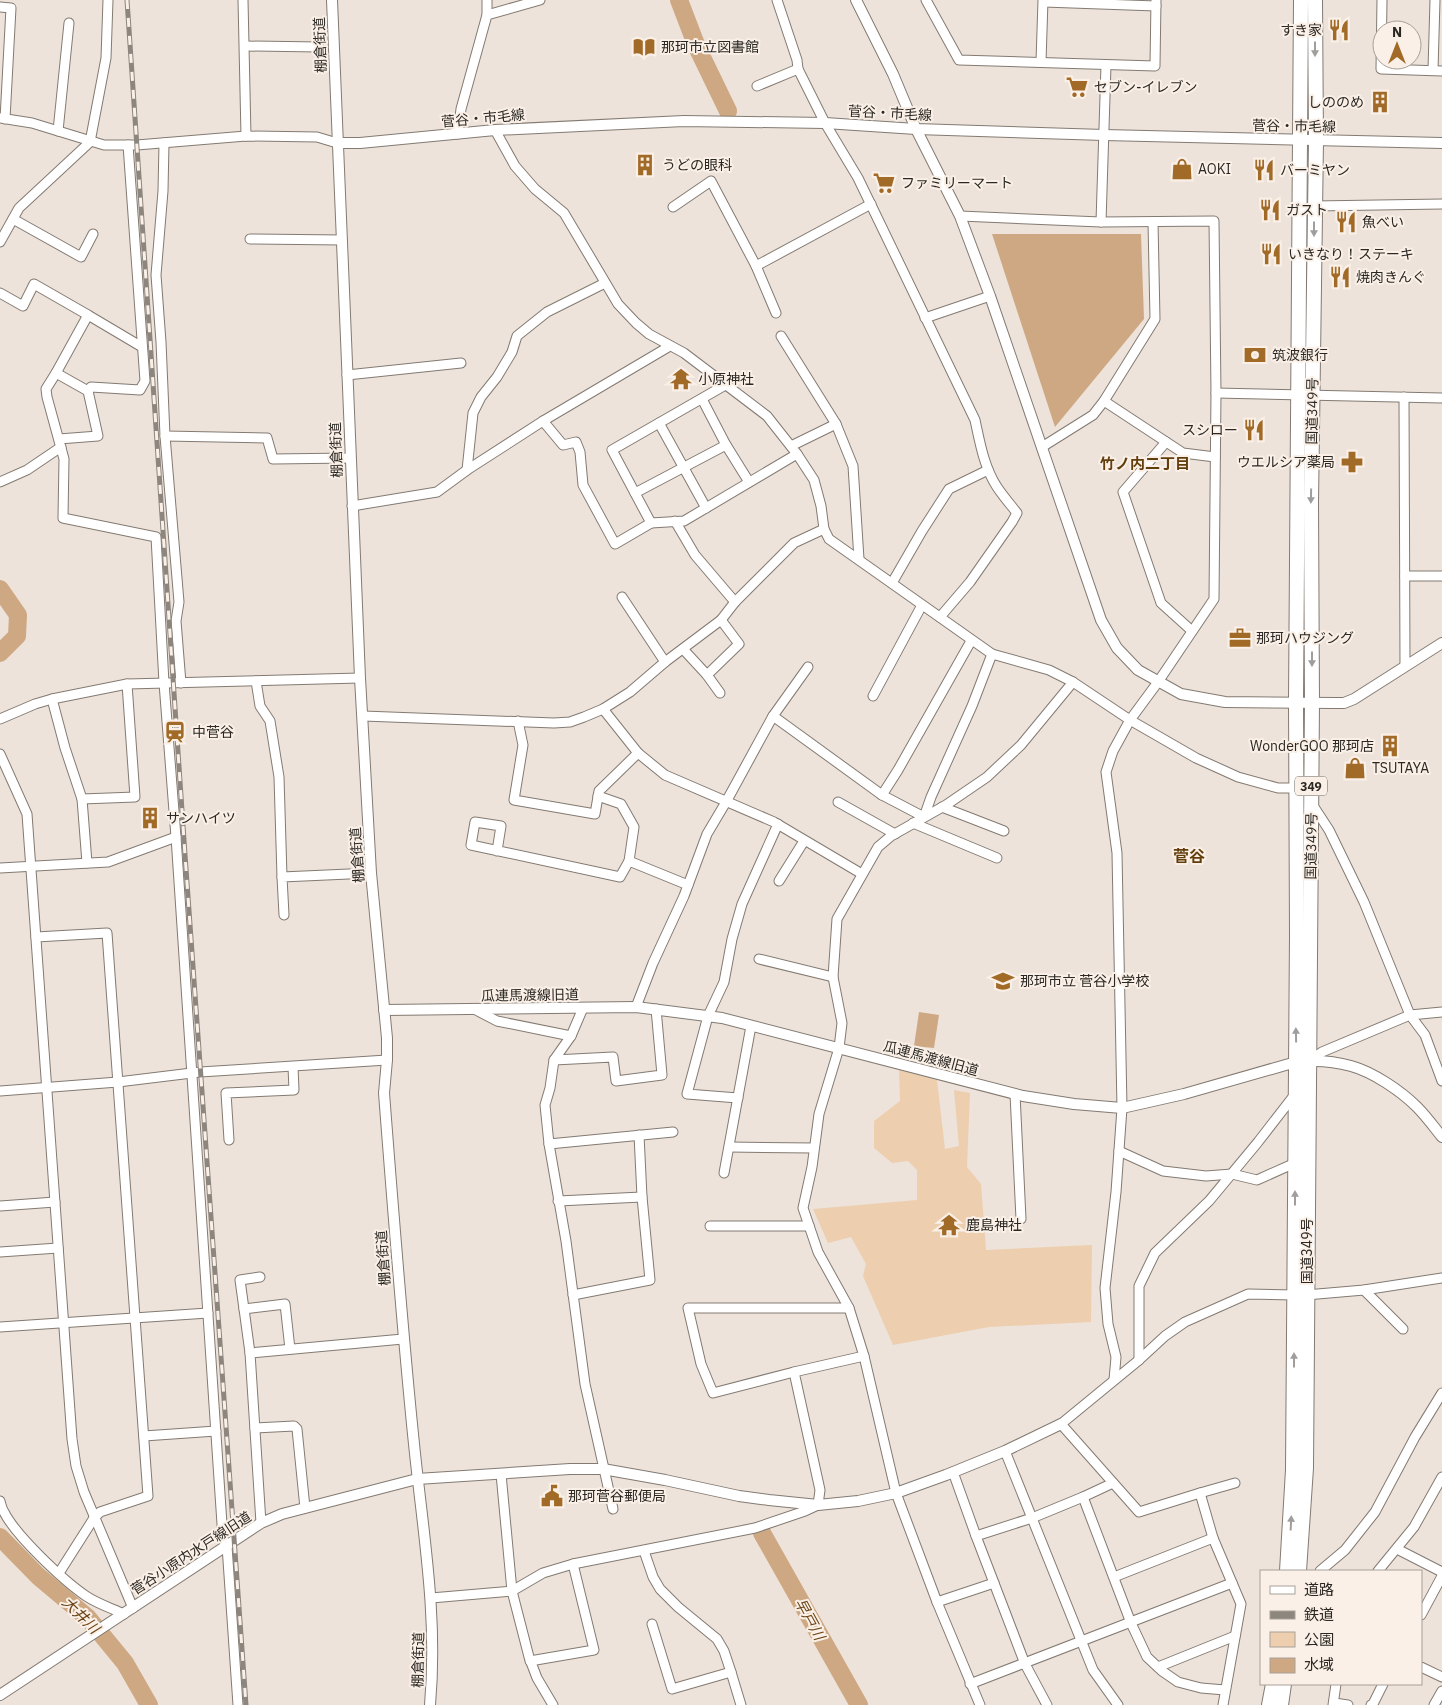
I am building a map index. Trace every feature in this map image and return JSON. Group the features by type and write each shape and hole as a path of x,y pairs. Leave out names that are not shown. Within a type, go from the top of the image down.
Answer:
{"highway":[{"name":"国道349号","path":"1299,1570 1306,1468 1295,1163 1296,1093 1303,1062 1295,788 1301,0"},
{"name":"国道349号","path":"1287,1570 1301,1295 1303,1062 1311,802 1311,504 1316,140 1315,0"},
{"path":"1269,1705 1273,1685"},
{"path":"1281,1705 1284,1685"}],"street":[{"path":"0,242 19,208 90,142 106,58 108,0"},
{"path":"243,0 246,136"},
{"name":"棚倉街道","path":"332,0 352,506 371,874 384,1010 387,1060 384,1092 403,1339 431,1598 433,1660 430,1705"},
{"path":"458,134 461,109 487,15 487,0"},
{"path":"487,15 540,0"},
{"path":"777,0 797,60 798,69 825,123 858,178 975,420 988,470 997,488 1017,512 970,582 940,617"},
{"path":"856,0 893,74 916,129 960,216 990,296 1101,620 1117,648 1138,670 1181,694 1225,702 1344,703 1354,699 1442,643"},
{"path":"926,0 959,60 1155,66 1156,3 1044,1 1041,62"},
{"path":"1382,0 1381,70 1438,71 1437,5"},
{"path":"0,7 12,8 2,118 32,123 104,145 164,143 246,136 317,137 337,142"},
{"path":"58,130 69,23"},
{"path":"245,46 319,48"},
{"path":"1101,222 1106,64"},
{"path":"757,86 798,69"},
{"name":"菅谷・市毛線","path":"337,142 360,144 494,130 684,121 825,123 916,129 1442,143"},
{"path":"494,130 516,166 535,189 564,213 618,304 636,323 649,334 684,353 767,416 797,454 814,480 824,529 828,539 992,654 1049,670 1073,682 1130,720 1196,758 1238,777 1278,788 1295,788"},
{"path":"164,143 163,191 156,275 162,352 165,436 179,602 176,621 181,682"},
{"path":"88,391 91,387 140,390 145,381 128,145"},
{"path":"673,207 711,181 756,266 776,313"},
{"path":"756,266 870,204"},
{"path":"1314,206 1442,204"},
{"path":"960,216 1101,222 1214,221 1216,393 1214,599 1130,720 1113,751 1106,772 1117,854 1122,1108 1105,1288 1108,1324 1116,1357 1114,1380"},
{"path":"13,219 81,257 93,234"},
{"path":"1042,447 1093,416 1154,319 1153,222"},
{"path":"250,239 342,240"},
{"path":"467,470 473,413 512,352 517,336 547,312 605,283"},
{"path":"0,293 23,306 34,284 142,347"},
{"path":"926,318 990,296"},
{"path":"88,315 46,389 46,397 64,459 63,518 156,537 164,683 223,1539 227,1546 238,1705"},
{"path":"781,336 836,424 853,466 859,559"},
{"path":"352,506 437,492 467,470 543,421 670,346"},
{"path":"347,376 461,363"},
{"path":"0,482 27,470 60,443 98,436 88,391 56,373"},
{"path":"651,523 612,450 727,384"},
{"path":"1216,393 1442,398"},
{"path":"1404,397 1405,665"},
{"path":"702,399 726,445 749,482"},
{"path":"1104,401 1183,453 1215,457"},
{"path":"543,421 563,445 576,442 580,452 583,485 615,544 651,523 684,521 797,454"},
{"path":"660,423 706,508"},
{"path":"791,446 836,424"},
{"path":"165,436 267,438 272,459 350,458"},
{"path":"1166,442 1123,492 1161,603 1192,631"},
{"path":"635,493 726,445"},
{"path":"892,583 949,489 988,470"},
{"path":"675,522 696,555 735,602"},
{"path":"363,716 554,723 570,722 603,709 630,692 665,662 721,620 735,602 794,544 824,529"},
{"path":"1405,576 1442,576"},
{"path":"622,597 665,662"},
{"path":"873,696 922,605"},
{"path":"707,675 739,644 721,620"},
{"path":"882,795 971,641"},
{"path":"683,649 707,675 720,693"},
{"path":"924,817 931,797 972,706 992,654"},
{"path":"636,1007 653,963 688,886 707,834 773,716 808,667"},
{"path":"0,719 52,699 128,684 360,678"},
{"path":"256,682 260,706 270,721 279,777 284,915"},
{"path":"980,1705 937,1602 896,1493 864,1356 849,1308 818,1252 803,1208 819,1114 839,1048 842,1023 833,977 838,919 878,847 895,834 942,807 987,776 1021,745 1073,682"},
{"path":"82,799 135,797 128,684"},
{"path":"52,699 65,748 82,799 87,863"},
{"path":"603,709 638,753 665,774 778,824 862,874"},
{"path":"773,716 882,795 924,817"},
{"path":"518,721 523,745 514,800 595,814 599,791 638,753"},
{"path":"0,754 27,814 63,1323 72,1439 76,1466 129,1611"},
{"path":"497,850 620,877 629,861 634,827 620,804 598,796"},
{"path":"838,802 895,834"},
{"path":"1311,802 1329,830 1364,902 1410,1015 1425,1035 1442,1081"},
{"path":"942,807 1004,831"},
{"path":"913,823 997,858"},
{"path":"738,1098 688,1094 708,1016 724,982 732,939 742,904 778,824"},
{"path":"0,868 108,862 176,837"},
{"path":"778,881 804,841"},
{"path":"629,861 688,886"},
{"path":"282,877 371,874"},
{"path":"36,937 107,933 148,1496 100,1512 94,1518 59,1573"},
{"path":"758,959 833,977"},
{"name":"瓜連馬渡線旧道","path":"384,1010 636,1007 656,1009 708,1016 1015,1094 1074,1104 1122,1108 1184,1094 1303,1062 1352,1066 1388,1084 1418,1107 1442,1137"},
{"path":"583,1008 571,1036 554,1060 550,1088 545,1105 549,1144 566,1241 585,1384 613,1509"},
{"path":"554,1060 613,1057 616,1081 662,1075 656,1009"},
{"path":"476,1010 497,1020 571,1036"},
{"path":"1303,1062 1322,1052 1410,1015 1442,1012"},
{"path":"724,1173 750,1026"},
{"path":"0,1091 118,1082 191,1073 387,1060"},
{"path":"229,1140 226,1093 294,1090 293,1067"},
{"path":"1139,1360 1138,1286 1155,1252 1209,1201 1296,1093"},
{"path":"1015,1094 1021,1219"},
{"path":"549,1144 673,1132"},
{"path":"573,1294 650,1280 642,1197 639,1135"},
{"path":"729,1146 814,1148"},
{"path":"1119,1151 1163,1172 1206,1176 1232,1174 1257,1180 1295,1163"},
{"path":"558,1200 642,1197"},
{"path":"0,1206 55,1202"},
{"path":"710,1226 809,1226"},
{"path":"0,1252 58,1248"},
{"path":"260,1277 240,1280 250,1353 261,1523"},
{"path":"1235,1483 1139,1512 1061,1424 1139,1360 1165,1336 1185,1322 1248,1294 1301,1295 1364,1290 1442,1278"},
{"path":"1364,1290 1403,1329"},
{"path":"244,1309 285,1304 290,1349"},
{"path":"849,1308 688,1308 702,1364 714,1393 864,1356"},
{"path":"0,1327 208,1313"},
{"path":"250,1353 403,1339"},
{"path":"431,1598 512,1590 544,1573 573,1564 755,1528 818,1505 820,1490 794,1372"},
{"path":"1321,1570 1345,1550 1375,1512 1415,1437 1442,1393"},
{"name":"菅谷小原内水戸線旧道","path":"0,1695 261,1523 282,1514 417,1479 603,1469 739,1496 818,1505 858,1501 896,1493 1006,1451 1061,1424"},
{"path":"255,1428 294,1426 297,1429 305,1508"},
{"path":"144,1436 216,1431"},
{"path":"1006,1451 1093,1670 1118,1705"},
{"path":"953,1472 1025,1664 1048,1705"},
{"path":"501,1474 512,1590 530,1661 552,1705"},
{"path":"1379,1570 1414,1527 1442,1477"},
{"path":"976,1536 1032,1518 1113,1483"},
{"path":"1200,1493 1213,1538 1241,1604 1223,1705"},
{"path":"1083,1496 1131,1622 1148,1656 1178,1682 1201,1688 1225,1690"},
{"path":"0,1501 4,1513 23,1538 59,1573 85,1595 98,1602 129,1611"},
{"path":"1114,1577 1213,1538"},
{"path":"1397,1548 1442,1572"},
{"path":"644,1551 660,1589 678,1607 717,1639 724,1651 741,1700 741,1705"},
{"path":"530,1661 594,1650 573,1564"},
{"path":"1422,1613 1442,1576"},
{"path":"937,1602 994,1583"},
{"path":"970,1684 1232,1583"},
{"path":"652,1624 672,1688 731,1672"},
{"path":"1158,1666 1235,1636"},
{"path":"1422,1668 1442,1678"},
{"path":"1336,1685 1334,1704 1348,1705"},
{"path":"1371,1705 1382,1685"},
{"path":"1434,1705 1442,1691"}],"green space":[{"path":"899,1070 937,1080 945,1149 959,1146 954,1090 970,1093 967,1167 981,1184 986,1250 1092,1245 1091,1322 989,1327 893,1345 863,1276 866,1264 851,1237 828,1243 813,1209 917,1200 917,1170 908,1161 892,1163 874,1148 874,1121 900,1101"}],"water":[{"path":"992,234 1141,234 1144,319 1055,427"},
{"path":"919,1012 939,1015 934,1048 914,1046"}],"waterway":[{"name":"早戸川","path":"679,0 697,47 728,111"},
{"name":"大井川","path":"0,589 18,615 17,636 0,653"},
{"name":"早戸川","path":"762,1533 859,1705"},
{"name":"大井川","path":"0,1537 38,1576 88,1618 125,1663 149,1705"}],"railway":[{"path":"127,0 185,855 246,1705"}],"place":[{"name":"すき家","path":"1339,30"},
{"name":"那珂市立図書館","path":"644,47"},
{"name":"セブン-イレブン","path":"1077,87"},
{"name":"しののめ","path":"1380,102"},
{"name":"うどの眼科","path":"645,165"},
{"name":"AOKI","path":"1182,169"},
{"name":"バーミヤン","path":"1264,170"},
{"name":"ファミリーマート","path":"884,183"},
{"name":"ガスト","path":"1270,210"},
{"name":"魚べい","path":"1346,222"},
{"name":"いきなり！ステーキ","path":"1271,254"},
{"name":"焼肉きんぐ","path":"1340,277"},
{"name":"筑波銀行","path":"1255,355"},
{"name":"小原神社","path":"681,379"},
{"name":"スシロー","path":"1254,430"},
{"name":"ウエルシア薬局","path":"1352,462"},
{"name":"那珂ハウジング","path":"1240,638"},
{"name":"中菅谷","path":"175,732"},
{"name":"WonderGOO 那珂店","path":"1390,746"},
{"name":"TSUTAYA","path":"1355,768"},
{"name":"サンハイツ","path":"150,818"},
{"name":"那珂市立 菅谷小学校","path":"1003,981"},
{"name":"鹿島神社","path":"949,1225"},
{"name":"那珂菅谷郵便局","path":"552,1496"}],"district":[{"name":"竹ノ内二丁目","path":"1145,463"},
{"name":"菅谷","path":"1189,856"}]}
